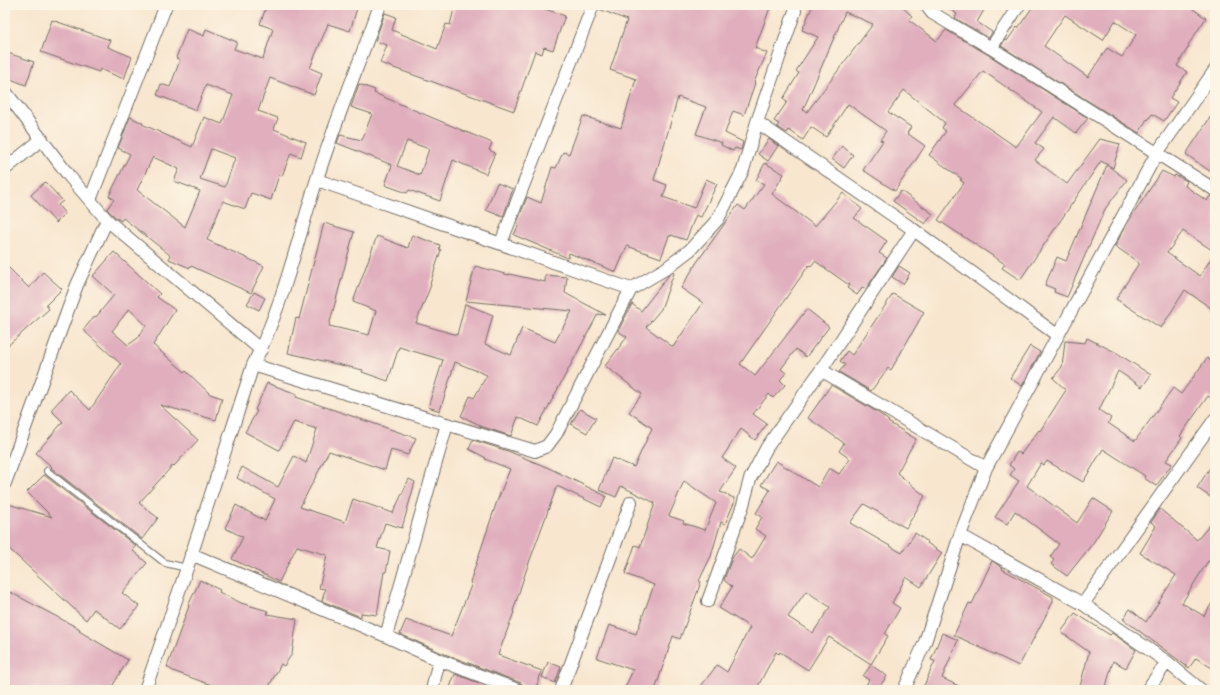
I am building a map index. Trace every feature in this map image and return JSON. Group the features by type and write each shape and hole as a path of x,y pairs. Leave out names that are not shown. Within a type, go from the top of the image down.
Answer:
{"street":[{"path":"90,200 166,5"},
{"path":"145,690 253,365 261,350 280,297 317,180 380,5"},
{"path":"501,243 593,5"},
{"path":"926,5 932,13 991,48 1215,190"},
{"path":"991,48 1019,5"},
{"path":"253,365 536,451 547,446 556,434 631,288 665,269 690,250 718,219 743,170 757,122 795,11"},
{"path":"904,690 925,642 960,535 986,468 1157,153 1215,70"},
{"path":"5,90 69,176 107,220 261,350"},
{"path":"757,122 914,230 1057,335"},
{"path":"5,169 42,139"},
{"path":"317,180 631,288"},
{"path":"5,483 77,285 107,220"},
{"path":"708,601 743,505 750,479 767,447 822,370 914,230"},
{"path":"822,370 986,468"},
{"path":"1083,604 1215,419"},
{"path":"386,636 447,424"},
{"path":"561,690 631,502"},
{"path":"960,535 1083,604 1167,662 1201,690"},
{"path":"191,554 386,636 439,660 518,690"},
{"path":"432,690 439,660"},
{"path":"1147,690 1167,662"}],"lane":[{"path":"48,471 165,563 186,568"}],"building":[{"path":"267,5 358,5 350,31 328,24 310,68 322,73 314,95 270,78 258,111 278,118 274,129 306,142 301,157 291,153 282,176 279,175 271,200 251,193 245,209 223,201 207,240 264,266 251,293 191,266 190,268 169,259 170,255 123,218 121,221 107,209 114,199 109,196 130,154 118,148 130,117 192,147 204,117 222,124 233,95 206,85 196,110 157,95 161,84 170,87 180,60 176,58 187,29 204,36 206,29 237,42 234,49 263,59 273,29 260,24","holes":["211,149 235,158 225,187 200,179","153,157 179,169 174,181 200,191 185,227 137,190"]},
{"path":"455,5 534,5 565,16 553,50 544,47 542,54 535,51 514,111 380,63 387,45 375,41 385,13 396,17 392,30 437,49 446,24 450,25"},
{"path":"600,5 771,5 755,48 767,53 754,82 755,83 744,115 733,111 725,133 743,142 741,150 735,148 733,151 721,145 722,143 696,134 706,107 678,97 654,180 667,185 663,197 694,208 706,179 717,184 701,217 696,215 686,240 671,235 669,236 661,258 627,246 616,272 569,253 568,258 514,235 527,197 541,203 552,167 556,168 563,152 569,154 583,116 621,128 636,79 610,70 627,20 599,9"},
{"path":"813,5 900,5 912,16 909,20 937,41 946,30 1088,118 1076,133 1054,117 1035,143 1044,149 1035,160 1067,184 1100,139 1120,144 1113,168 1101,161 1020,280 1002,268 1005,264 938,220 964,183 960,180 962,179 929,155 946,131 942,128 945,123 904,90 888,112 911,127 907,133 925,146 895,191 863,170 883,141 880,140 886,131 848,104 826,137 811,127 803,140 789,130 787,133 777,127 779,124 774,121 787,102 783,99 799,73 796,71 818,37 802,30","holes":["845,12 873,24 807,112 803,110","983,71 1042,112 1016,147 955,105"]},
{"path":"943,5 987,5 977,22 992,32 989,38 955,18 957,14"},
{"path":"1034,5 1123,5 1131,10 1134,5 1187,5 1206,18 1188,45 1189,46 1177,66 1187,72 1170,98 1177,102 1164,121 1152,114 1148,120 1147,119 1139,133 1001,46 1005,40 1007,41 1017,27 1018,28","holes":["1065,15 1103,40 1115,21 1136,35 1122,57 1107,48 1088,77 1044,46"]},
{"path":"52,20 110,40 108,47 132,57 124,79 100,69 99,72 41,52"},
{"path":"5,52 34,62 26,85 8,78 11,68 5,66"},
{"path":"359,84 375,90 374,93 492,143 489,150 495,153 486,174 453,160 440,201 409,190 407,193 385,185 392,165 337,143 340,135 362,140 372,114 351,107","holes":["407,141 429,149 420,175 397,166"]},
{"path":"1215,110 1215,175 1186,154"},
{"path":"769,139 778,146 768,161 758,154"},
{"path":"842,146 853,155 844,168 832,159"},
{"path":"765,163 784,174 772,194 815,226 843,193 862,209 854,218 887,241 879,253 887,258 866,289 863,287 857,295 847,288 849,285 815,261 811,266 809,265 740,364 755,376 807,309 829,327 806,357 796,349 781,369 786,373 780,380 785,385 773,398 769,394 753,414 767,424 755,440 741,429 722,458 736,468 720,492 734,498 734,503 725,524 721,522 711,556 699,581 701,582 680,639 673,636 655,690 624,690 633,670 597,658 609,625 636,634 654,585 625,574 635,545 640,547 655,503 621,486 616,497 599,490 612,458 634,467 652,428 629,412 642,394 605,366 627,337 618,331 632,304 641,311 673,272 674,273 661,309 646,327 673,347 703,303 681,288 697,262 738,205 745,210 764,184 756,180","holes":["684,481 716,503 705,530 683,523 684,521 669,516"]},
{"path":"1107,165 1127,180 1105,209 1067,297 1054,292 1055,289 1045,285 1057,257 1066,261"},
{"path":"1162,171 1187,181 1185,186 1207,201 1210,196 1215,197 1215,252 1215,311 1185,290 1161,328 1116,299 1139,263 1115,246 1128,222","holes":["1183,231 1215,252 1200,276 1167,253"]},
{"path":"45,182 63,201 58,205 65,214 56,223 31,195"},
{"path":"497,183 513,189 503,217 486,210"},
{"path":"901,191 933,214 925,224 893,201"},
{"path":"324,223 354,232 329,326 369,335 376,311 353,302 377,236 408,248 412,235 440,245 439,249 441,250 430,284 431,285 416,323 457,335 465,304 493,315 485,344 511,355 522,328 555,342 572,311 466,301 475,266 545,282 545,275 567,277 565,293 606,315 598,314 538,426 518,417 511,436 480,426 461,416 470,396 474,398 487,375 455,362 440,411 428,407 443,360 399,347 388,381 362,372 363,370 288,353 296,318 299,319"},
{"path":"114,252 160,294 157,297 175,310 153,345 185,372 186,371 210,394 222,398 216,420 160,405 198,440 139,503 158,518 142,539 51,468 52,467 36,453 63,422 51,410 69,390 90,410 121,364 83,330 114,295 93,276","holes":["129,309 146,325 138,338 128,345 112,331"]},
{"path":"5,264 29,288 43,272 62,289 46,305 49,309 5,348"},
{"path":"899,266 910,273 903,284 892,277"},
{"path":"254,292 265,298 259,310 247,304"},
{"path":"893,294 924,312 891,370 888,368 871,391 839,372 845,365 840,361 847,351 852,355"},
{"path":"1087,338 1117,353 1151,375 1142,387 1118,371 1099,410 1111,418 1108,423 1135,441 1173,388 1181,394 1207,358 1215,364 1215,401 1208,396 1180,436 1182,438 1166,461 1172,464 1156,486 1144,478 1145,476 1103,449 1083,482 1047,461 1044,465 1041,463 1027,486 1077,523 1093,498 1113,511 1093,543 1067,576 1051,564 1054,560 1050,557 1059,544 1015,511 1007,524 995,517 1019,481 1010,475 1014,469 1009,465 1017,452 1021,454 1039,430 1040,431 1066,390 1053,378 1062,367 1065,341 1085,343"},
{"path":"1030,346 1040,352 1022,386 1010,378"},
{"path":"267,383 297,394 296,397 416,438 408,455 391,450 385,470 329,451 300,507 345,522 353,499 393,513 409,479 415,482 402,528 385,523 377,548 390,551 386,572 384,572 377,615 361,613 361,617 322,601 325,589 319,588 327,555 297,546 279,582 232,559 243,537 225,528 236,505 265,521 275,499 237,478 242,467 278,487 294,456 306,463 317,429 294,422 279,450 245,432 257,411 255,410"},
{"path":"831,385 877,412 889,421 888,422 916,439 897,473 925,496 906,528 864,504 850,523 902,553 915,533 942,553 921,587 906,577 892,603 900,608 885,634 888,636 871,664 829,637 808,670 780,652 779,654 776,652 756,690 698,690 717,665 727,672 750,627 719,608 732,587 724,580 732,558 739,549 752,559 766,536 755,529 762,517 756,513 770,490 761,485 776,461 818,487 829,468 839,474 850,459 839,451 844,443 808,418","holes":["806,591 830,607 813,633 788,617"]},
{"path":"580,409 596,418 587,433 571,424"},
{"path":"473,440 508,451 551,469 606,496 601,507 557,486 526,571 513,611 514,612 498,655 542,671 535,690 525,690 521,683 442,653 400,634 406,620 451,636 472,583 470,582 496,504 510,469 485,459 486,458 469,449"},
{"path":"1215,460 1215,500 1197,488"},
{"path":"44,475 136,546 132,550 147,563 122,593 139,606 120,629 94,609 86,620 5,545 5,516 8,504 52,517 27,492"},
{"path":"1160,509 1197,540 1215,519 1215,565 1208,561 1182,603 1204,616 1215,598 1215,670 1196,658 1189,668 1123,619 1130,609 1146,622 1176,575 1140,553 1156,526 1151,522"},
{"path":"992,561 1003,568 1002,569 1053,597 1053,602 1019,666 954,635 969,603 972,604"},
{"path":"200,580 241,603 268,611 267,614 297,619 292,654 284,666 281,664 267,690 225,690 173,671 167,667 188,606"},
{"path":"10,592 80,629 79,631 128,660 110,690 5,690 5,601"},
{"path":"1075,613 1110,635 1112,633 1136,650 1126,668 1113,661 1105,690 1079,690 1089,652 1061,632"},
{"path":"942,633 958,640 942,678 967,690 922,690 935,661 931,660"},
{"path":"548,662 561,667 555,683 542,677"},
{"path":"871,665 887,676 877,690 863,690 869,680 863,676"},
{"path":"455,674 497,690 449,690"}]}
